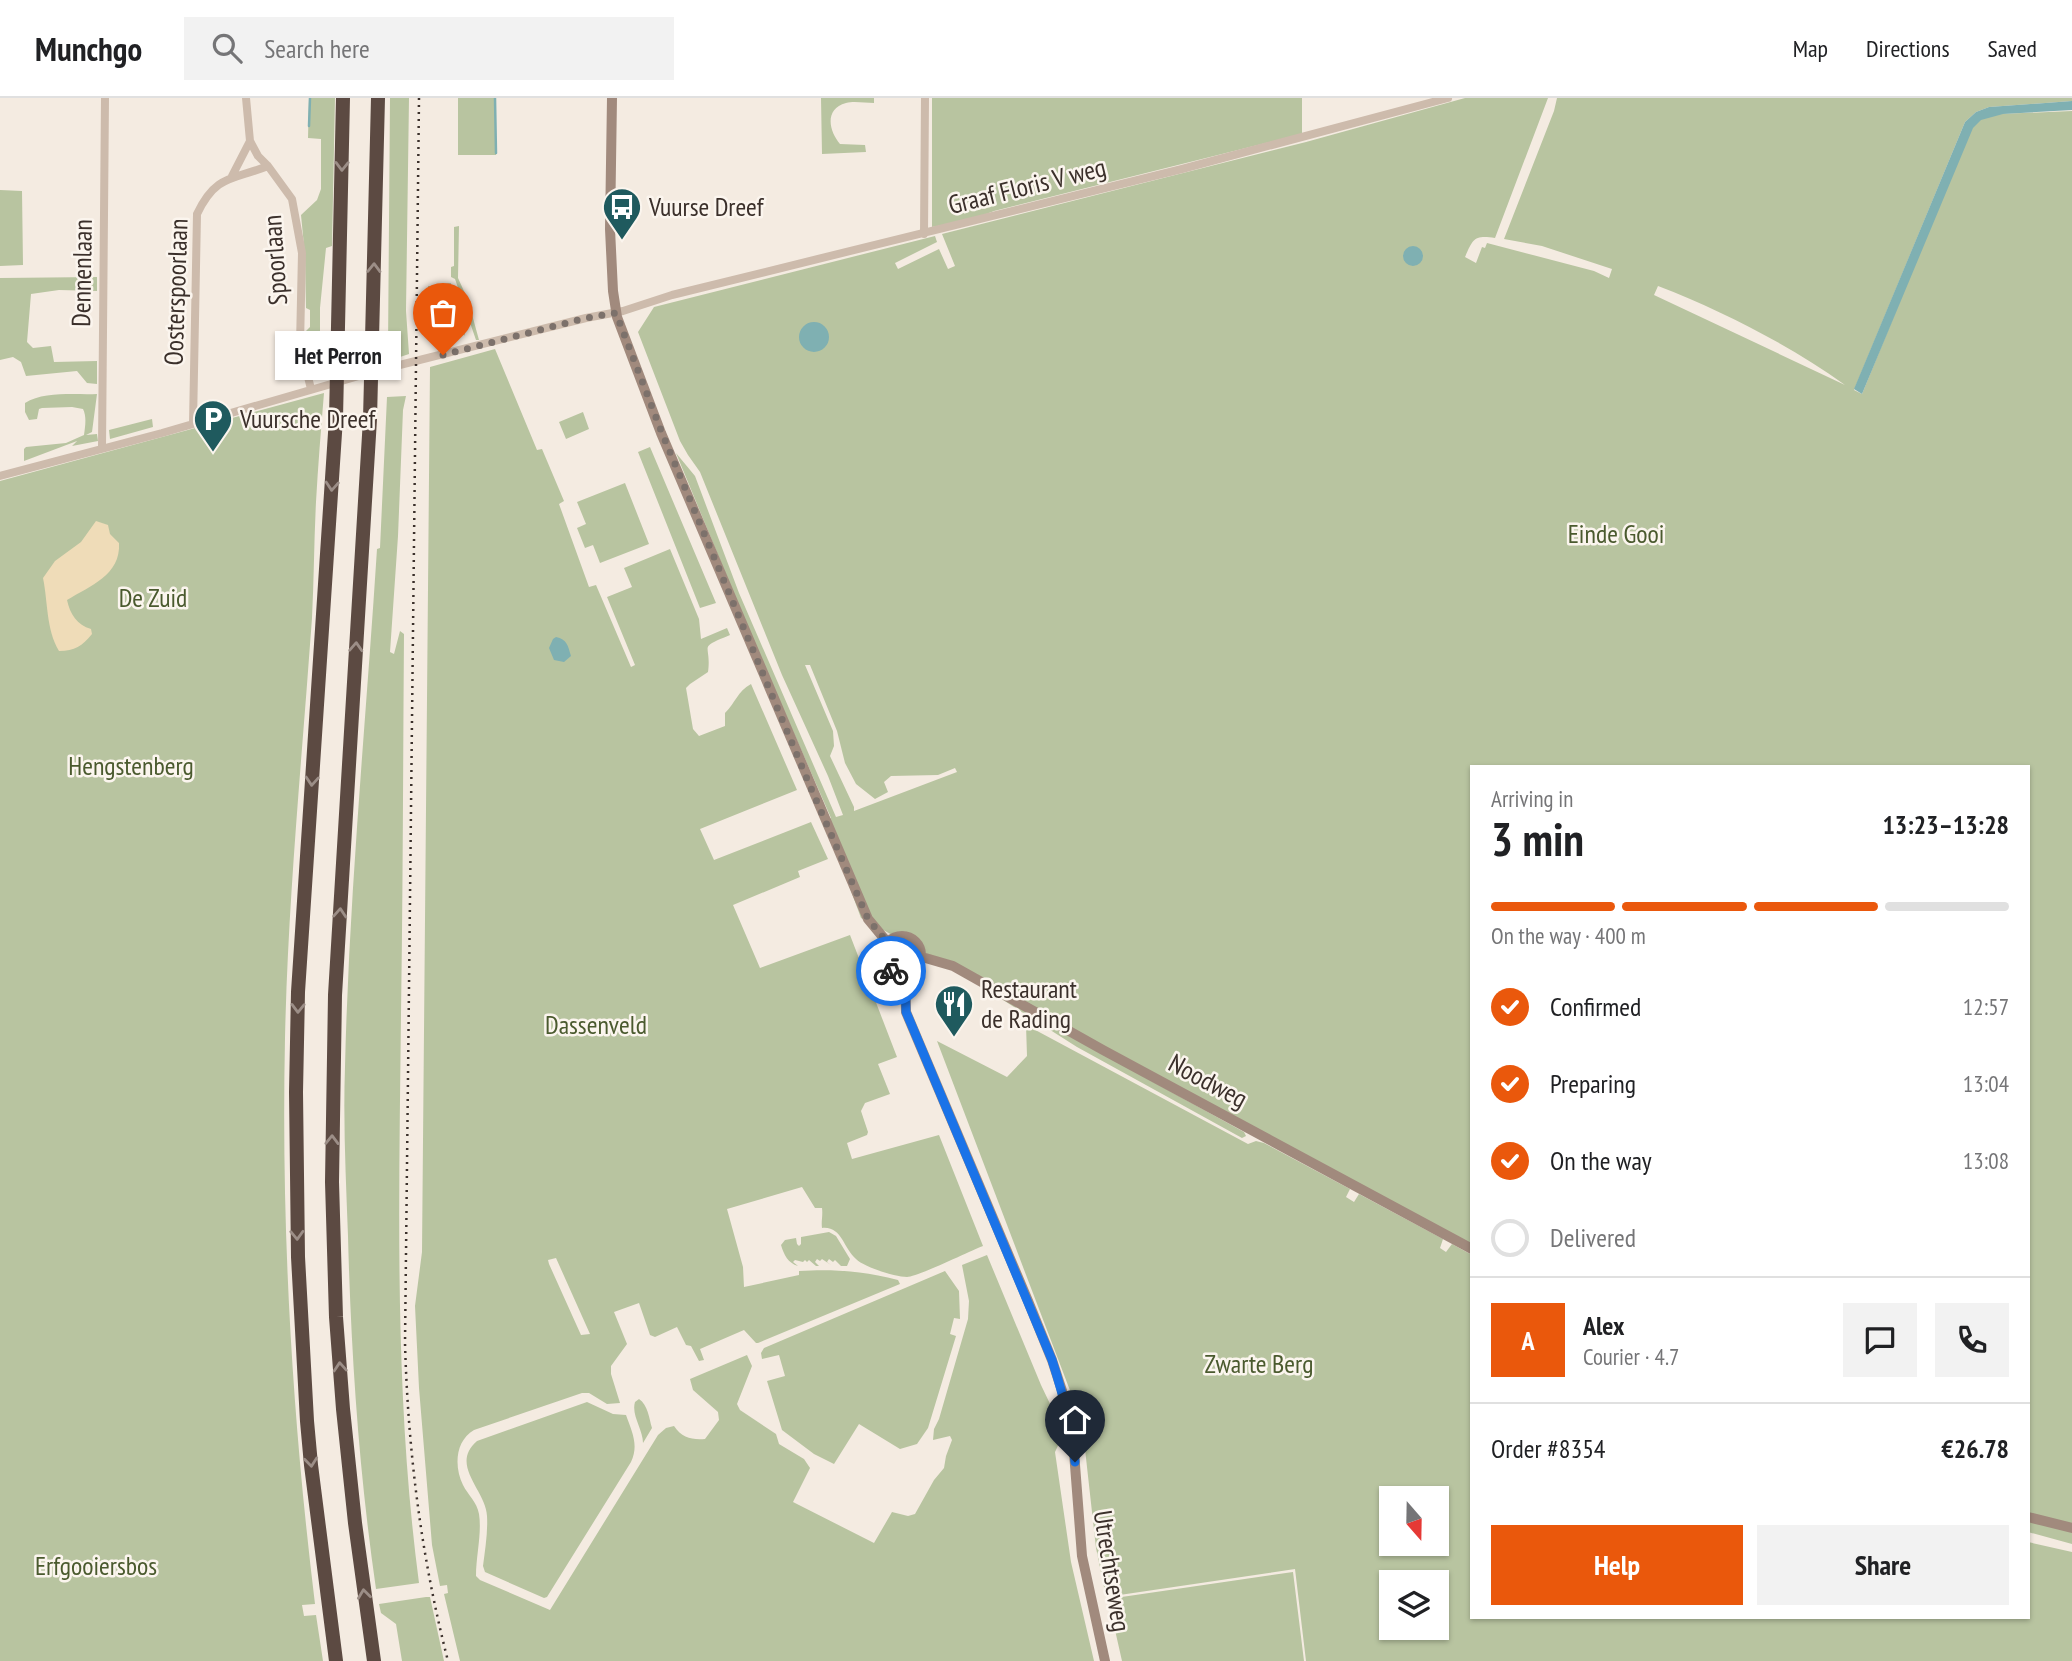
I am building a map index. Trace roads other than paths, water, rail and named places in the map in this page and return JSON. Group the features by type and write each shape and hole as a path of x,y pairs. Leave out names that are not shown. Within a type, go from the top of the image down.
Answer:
{"highway":[{"path":"336,1661 307,1421 298,1257 296,1092 298,992 336,418 343,98"},
{"path":"374,1661 343,1409 336,1317 332,1182 335,995 370,419 378,98"}],"main road":[{"path":"612,98 610,229 616,313 662,433 806,776 868,919 887,942"},
{"path":"898,936 910,937 919,945 922,957 916,968 905,974 890,970 885,964 883,949 887,942 898,936"},
{"name":"Noodweg","path":"922,957 953,965 1115,1057 1470,1248"},
{"name":"Utrechtseweg","path":"905,974 906,1012 1028,1301 1066,1403 1073,1439 1082,1556 1105,1661"},
{"path":"2030,1518 2072,1528"}],"street":[{"name":"Dennenlaan","path":"102,448 105,98"},
{"path":"246,98 250,141"},
{"path":"924,234 925,98"},
{"name":"Graaf Floris V weg","path":"616,313 672,295 924,234 1448,98"},
{"name":"Spoorlaan","path":"250,141 258,156 292,199 302,253 300,345 312,389"},
{"name":"Oosterspoorlaan","path":"232,176 250,141"},
{"name":"Oosterspoorlaan","path":"193,424 197,214 214,188 232,176 251,173 268,166"},
{"path":"0,476 312,389 586,318 616,313"}],"water":[{"path":"2072,101 2072,110 2003,114 1981,120 1973,128 1862,394 1854,389 1965,122 1976,112 1989,107"},
{"path":"1413,246 1420,249 1423,256 1420,263 1413,266 1406,263 1403,256 1406,249"},
{"path":"814,322 824,327 829,337 824,347 814,352 804,347 799,337 804,327"},
{"path":"556,637 565,641 569,649 571,656 564,662 554,660 549,648"}],"waterway":[{"path":"309,126 310,98"},
{"path":"495,98 496,153"}],"railway":[{"path":"419,98 405,1343 409,1423 423,1543 448,1661"}],"place":[{"name":"Vuurse Dreef","path":"622,241"},
{"name":"Het Perron","path":"443,355"},
{"name":"Vuursche Dreef","path":"213,453"},
{"name":"Restaurant de Rading","path":"954,1038"}],"park label":[{"name":"Einde Gooi","path":"1616,534"},
{"name":"De Zuid","path":"153,598"},
{"name":"Hengstenberg","path":"131,766"},
{"name":"Dassenveld","path":"596,1025"},
{"name":"Zwarte Berg","path":"1259,1364"},
{"name":"Erfgooiersbos","path":"96,1566"}]}
